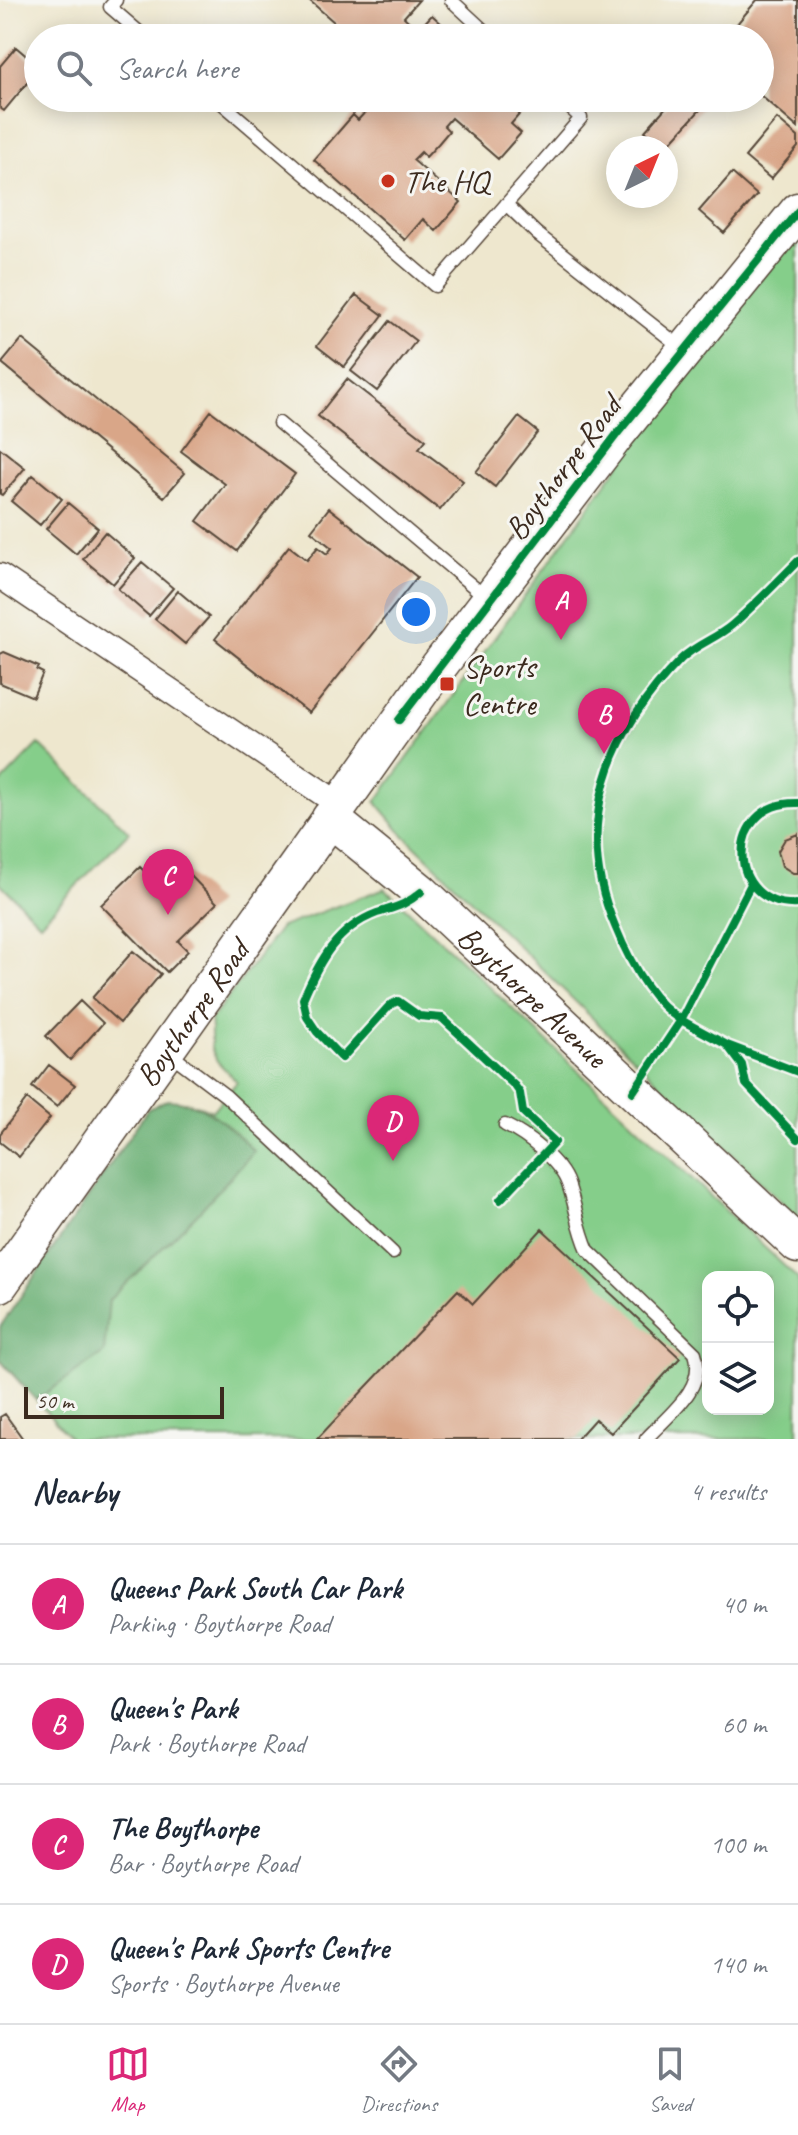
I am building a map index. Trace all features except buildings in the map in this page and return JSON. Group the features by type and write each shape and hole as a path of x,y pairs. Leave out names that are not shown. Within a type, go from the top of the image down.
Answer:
{"street":[{"name":"Boythorpe Road","path":"0,1284 399,720 617,434 798,211"},
{"name":"Boythorpe Avenue","path":"0,576 335,812 798,1245"}],"lane":[{"path":"116,0 110,7 130,24"},
{"path":"451,0 477,24"},
{"path":"232,112 435,286 581,118 574,112"},
{"path":"506,204 536,233 685,351"},
{"path":"279,423 491,601"},
{"path":"166,1051 226,1096 393,1253"},
{"path":"505,1125 519,1131 568,1181 579,1231 588,1250 695,1353 700,1367 697,1382 646,1439"}],"green space":[{"path":"798,227 798,1218 404,835 376,802 620,464"},
{"path":"39,744 129,832 40,923 0,883 0,784"},
{"path":"385,888 798,1279 798,1439 71,1439 0,1360 0,1327 148,1109 180,1102 212,1111 237,1082 217,1061 211,1048 211,1020 281,927"},
{"path":"167,1100 181,1101 205,1110 254,1151 197,1214 109,1300 104,1353 36,1400 0,1360 0,1327 148,1109"}],"cycle path":[{"path":"399,720 617,434 798,211"},
{"path":"751,884 681,1020 650,991 633,965 615,926 602,889 597,852 598,817 604,783 617,750 655,688 681,659 732,625 798,561"},
{"path":"798,803 773,807 756,819 746,835 742,855 746,874 757,890 774,901 798,904"},
{"path":"421,892 405,903 363,919 340,937 323,959 303,999 307,1017 342,1058 390,1005 398,1001 419,1016 442,1018 515,1086 520,1093 523,1112 555,1142 500,1200"},
{"path":"633,1092 681,1020 727,1045 798,1072"},
{"path":"727,1045 742,1065 746,1084 798,1139"}],"place":[{"name":"The HQ","path":"388,181"},
{"name":"Queens Park South Car Park","path":"561,640"},
{"name":"Sports Centre","path":"447,684"},
{"name":"Queen's Park","path":"604,754"},
{"name":"The Boythorpe","path":"168,915"},
{"name":"Queen's Park Sports Centre","path":"393,1161"}]}
